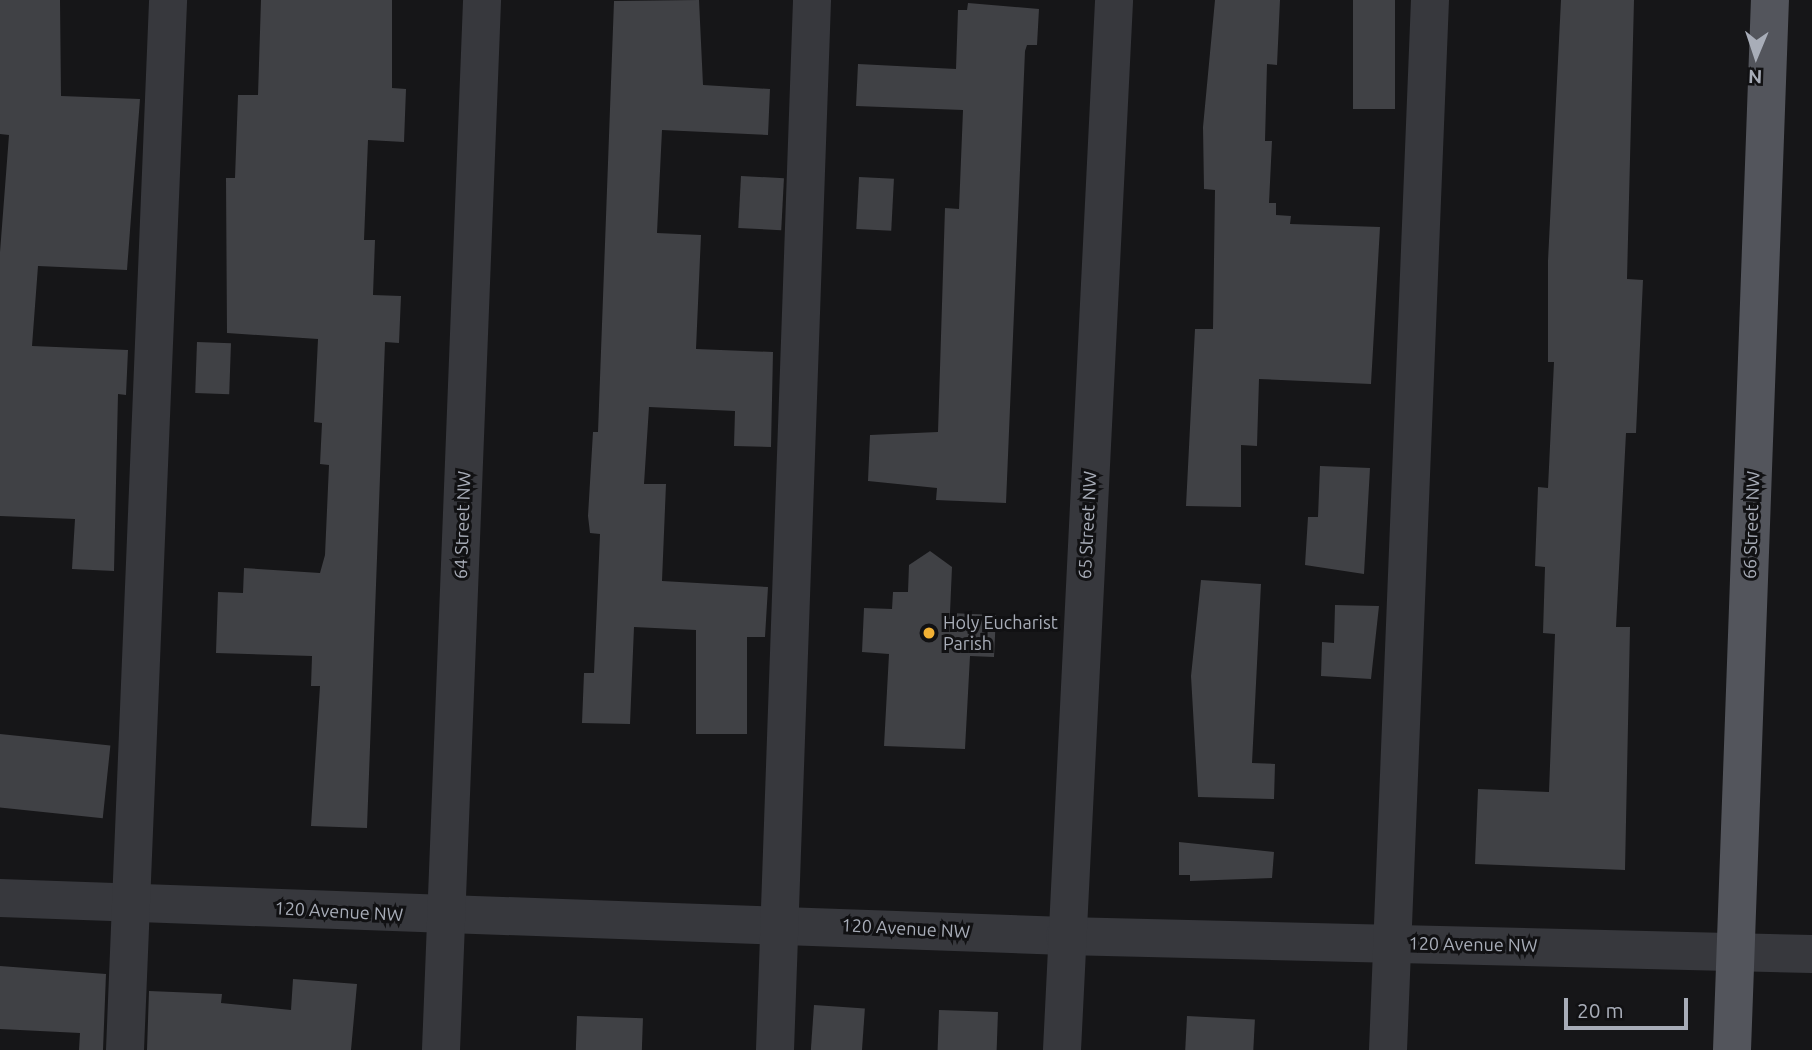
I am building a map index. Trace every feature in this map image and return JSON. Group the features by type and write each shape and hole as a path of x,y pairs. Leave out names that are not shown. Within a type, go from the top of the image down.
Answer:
{"main road":[{"name":"66 Street NW","path":"1732,1050 1770,0"}],"street":[{"path":"125,1050 168,0"},
{"name":"64 Street NW","path":"441,1050 482,0"},
{"path":"775,1050 782,921 812,0"},
{"name":"65 Street NW","path":"1062,1050 1065,936 1114,0"},
{"path":"1388,1050 1430,0"},
{"name":"120 Avenue NW","path":"0,898 447,915 782,921 1065,936 1736,950 1812,954"}],"building":[{"path":"0,0 60,0 61,96 140,99 127,270 38,266 32,346 128,350 126,395 118,394 114,571 72,569 75,519 0,516 0,252 9,135 0,134"},
{"path":"261,0 392,0 392,88 406,89 404,142 368,140 364,240 375,240 373,295 401,296 399,343 385,342 367,828 311,826 320,686 311,686 312,656 216,653 218,592 243,593 244,568 320,573 325,555 329,465 320,464 322,423 314,422 318,339 227,333 226,178 235,178 238,95 258,95"},
{"path":"699,0 703,85 770,89 768,135 662,130 657,233 701,235 696,349 773,352 771,447 734,446 735,411 649,407 644,484 666,484 662,581 768,587 765,637 747,637 747,734 696,734 696,630 634,627 630,724 582,723 584,673 594,673 600,534 590,533 588,516 593,432 598,432 614,1"},
{"path":"1215,0 1280,0 1277,65 1267,64 1265,141 1272,141 1269,203 1276,203 1276,215 1291,216 1290,224 1380,227 1371,384 1259,379 1257,446 1241,445 1241,507 1186,506 1195,329 1213,329 1215,190 1204,189 1203,127"},
{"path":"1353,0 1395,0 1395,109 1353,109"},
{"path":"1561,0 1634,0 1627,279 1643,280 1636,433 1626,433 1616,627 1630,627 1625,870 1475,864 1478,789 1549,792 1555,634 1543,633 1545,567 1535,566 1538,487 1548,488 1554,362 1548,362 1548,261"},
{"path":"968,3 1039,9 1037,45 1027,45 1025,51 1006,503 936,500 937,488 868,481 870,435 938,432 945,208 959,209 963,110 856,106 858,64 956,69 958,10 967,10"},
{"path":"741,176 784,178 781,230 738,228"},
{"path":"859,177 894,179 891,231 856,229"},
{"path":"197,342 231,343 229,394 195,393"},
{"path":"1320,466 1370,468 1364,574 1305,565 1308,517 1318,517"},
{"name":"Holy Eucharist Parish","path":"930,551 952,567 950,613 996,615 994,657 970,656 965,749 884,746 889,654 862,652 864,608 892,609 893,592 908,592 909,565"},
{"path":"1201,580 1261,584 1252,763 1275,764 1274,799 1198,797 1191,676"},
{"path":"1335,605 1379,606 1371,679 1321,676 1322,642 1334,643"},
{"path":"0,734 110,746 103,818 0,807"},
{"path":"1179,842 1274,852 1272,878 1190,881 1190,875 1179,875"},
{"path":"0,966 106,974 103,1050 79,1050 80,1033 0,1029"},
{"path":"293,979 357,984 351,1050 147,1050 149,991 222,994 221,1003 291,1010"},
{"path":"814,1005 865,1009 862,1050 811,1050"},
{"path":"939,1010 998,1012 997,1050 938,1050"},
{"path":"577,1016 643,1018 642,1050 576,1050"},
{"path":"1187,1016 1255,1020 1253,1050 1185,1050"}],"place":[{"name":"Holy Eucharist Parish","path":"929,633"}]}
